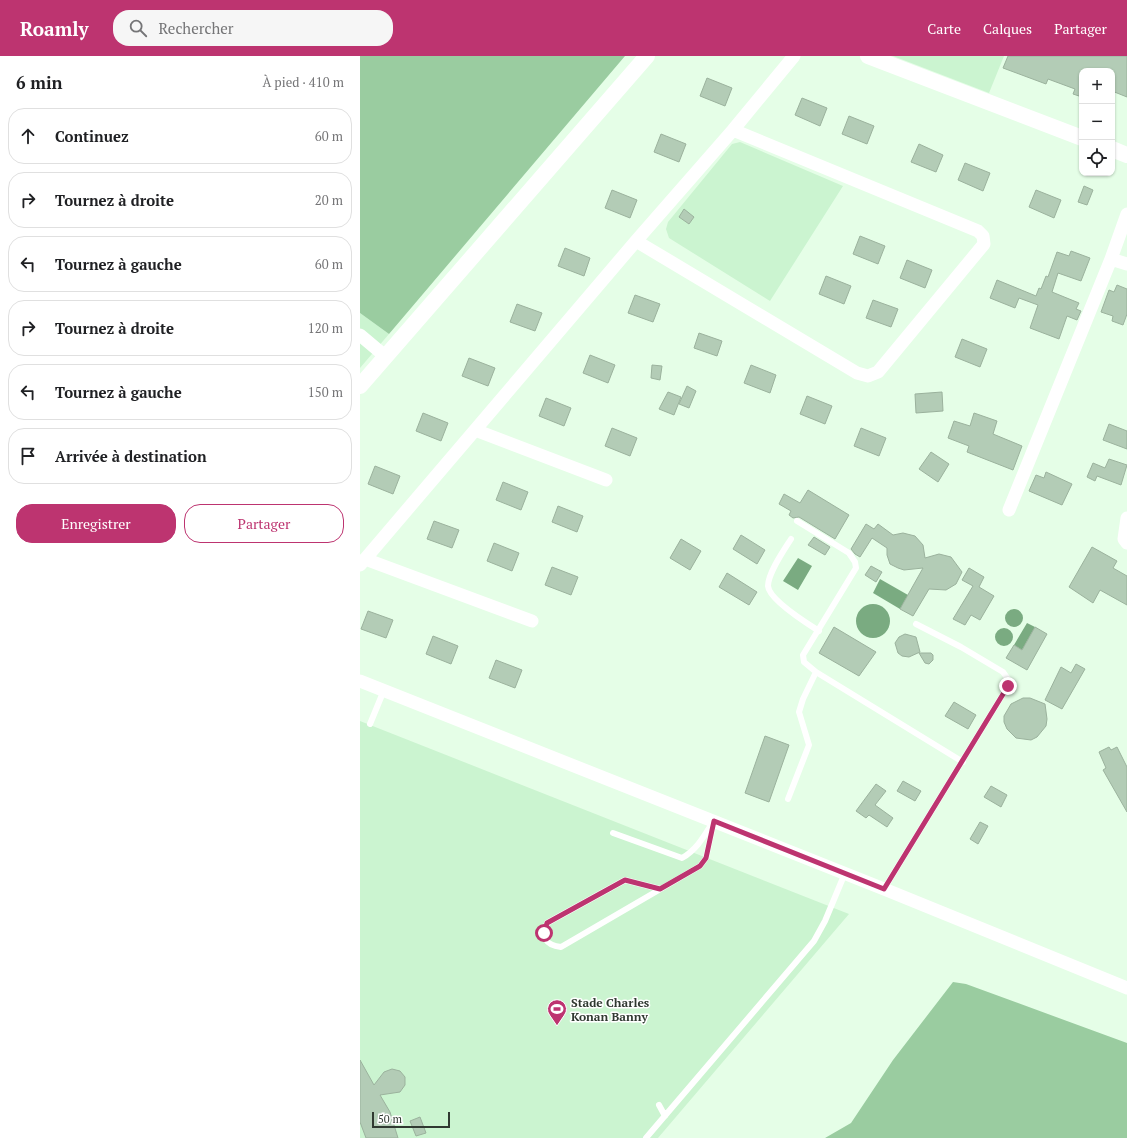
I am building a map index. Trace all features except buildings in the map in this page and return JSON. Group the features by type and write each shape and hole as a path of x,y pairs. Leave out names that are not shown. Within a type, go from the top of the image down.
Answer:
{"street":[{"path":"360,386 647,56"},
{"path":"532,621 362,562 636,241 733,130 794,56"},
{"path":"868,56 1079,137"},
{"path":"636,241 857,373 868,376 878,372 984,244 983,236 978,231 733,130"},
{"path":"1115,150 1127,155"},
{"path":"1009,510 1111,259 1127,214"},
{"path":"1111,259 1127,264"},
{"path":"360,335 385,356"},
{"path":"475,430 606,480"},
{"path":"1127,518 1124,539 1127,543"},
{"path":"361,684 384,690 1126,984"}],"lane":[{"path":"797,522 849,553 855,562 856,568 803,655 804,662 816,672 963,762"},
{"path":"791,539 770,575 768,587 772,596 819,631"},
{"path":"884,889 963,762 1008,686 1008,679 1003,672 961,647 916,624"},
{"path":"788,799 809,745 799,712 803,699 816,672"},
{"path":"370,724 384,690"},
{"path":"613,833 682,858 697,847 714,821"},
{"path":"660,889 625,880 547,923 544,933 547,942 552,946 561,947 700,866 706,858 714,821"},
{"path":"646,1138 814,940 827,916 844,873"},
{"path":"731,1025 736,1032"},
{"path":"659,1105 665,1116"}],"shaded area":[{"path":"360,56 625,56 389,334 360,313"},
{"path":"893,56 1004,56 989,93"},
{"path":"740,142 843,186 770,301 669,238 666,229 668,222 732,144"},
{"path":"360,313 389,334 360,368"},
{"path":"798,558 812,566 798,590 783,581"},
{"path":"880,579 908,595 900,609 873,593"},
{"path":"870,604 876,604 885,609 889,615 889,627 885,633 876,638 870,638 861,633 856,624 856,618 861,609"},
{"path":"1014,609 1020,612 1023,618 1020,624 1014,627 1008,624 1005,618 1008,612"},
{"path":"1027,623 1035,627 1022,650 1014,645"},
{"path":"1004,628 1010,631 1013,637 1010,643 1004,646 998,643 995,637 998,631"},
{"name":"Stade Charles Konan Banny","path":"360,721 849,914 658,1138 360,1138"},
{"path":"953,982 966,984 1127,1043 1127,1138 825,1138 851,1123 893,1060"}],"place":[{"name":"Stade Charles Konan Banny","path":"557,1026"}],"route":[{"path":"544,933 547,923 625,880 660,889 700,866 706,858 714,821 884,889 912,846 1008,686"}]}
